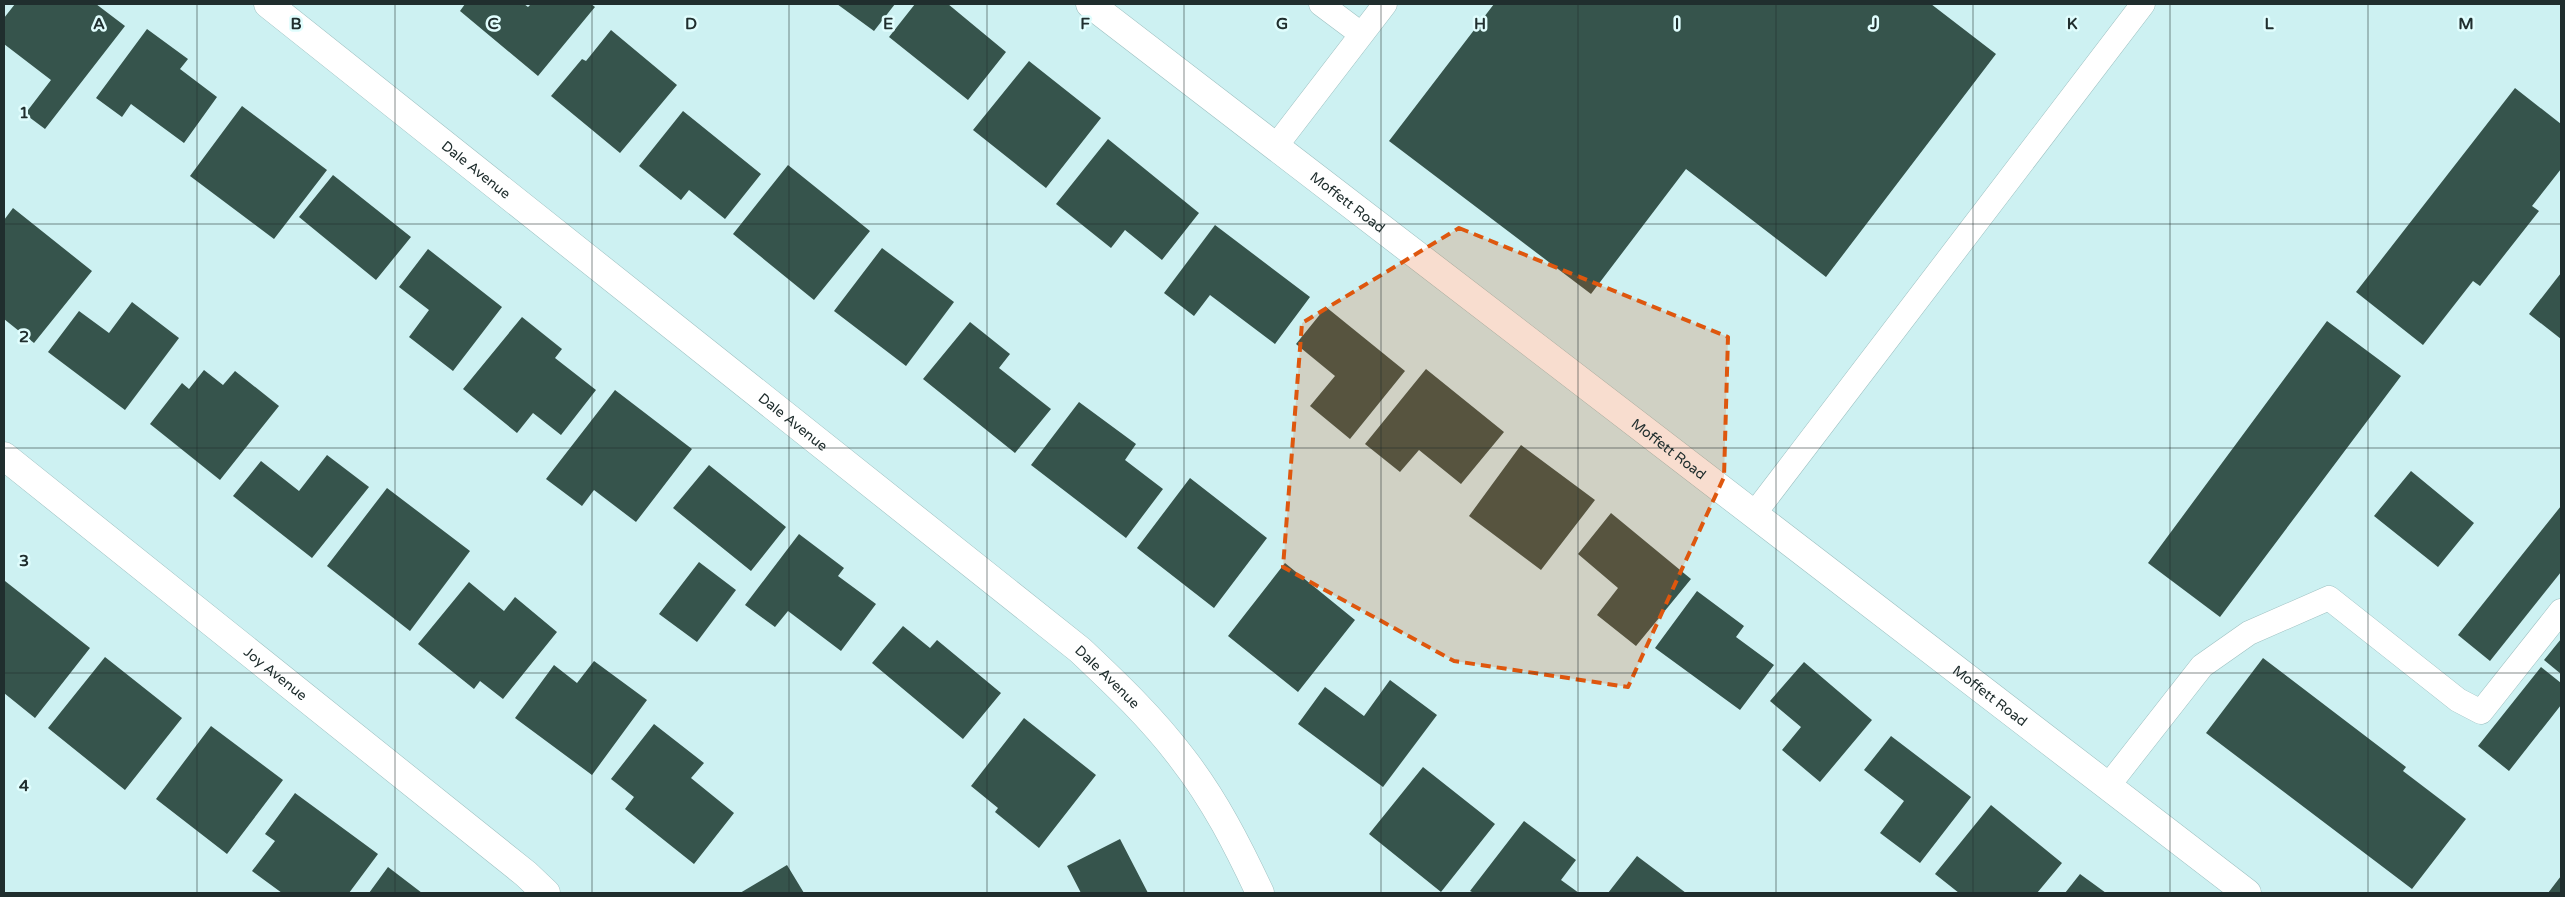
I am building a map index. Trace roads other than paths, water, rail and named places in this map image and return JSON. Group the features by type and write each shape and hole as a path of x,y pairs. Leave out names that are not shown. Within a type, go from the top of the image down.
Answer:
{"street":[{"name":"Dale Avenue","path":"268,4 1080,650 1130,697 1183,758 1233,836 1260,893"},
{"name":"Moffett Road","path":"1090,4 2247,893"},
{"name":"Joy Avenue","path":"4,456 526,874 546,893"}],"lane":[{"path":"1321,4 1361,34"},
{"path":"1276,146 1385,4"},
{"path":"1754,514 2143,4"},
{"path":"2108,786 2202,666 2249,633 2329,598 2458,700 2481,712 2561,611"}]}
